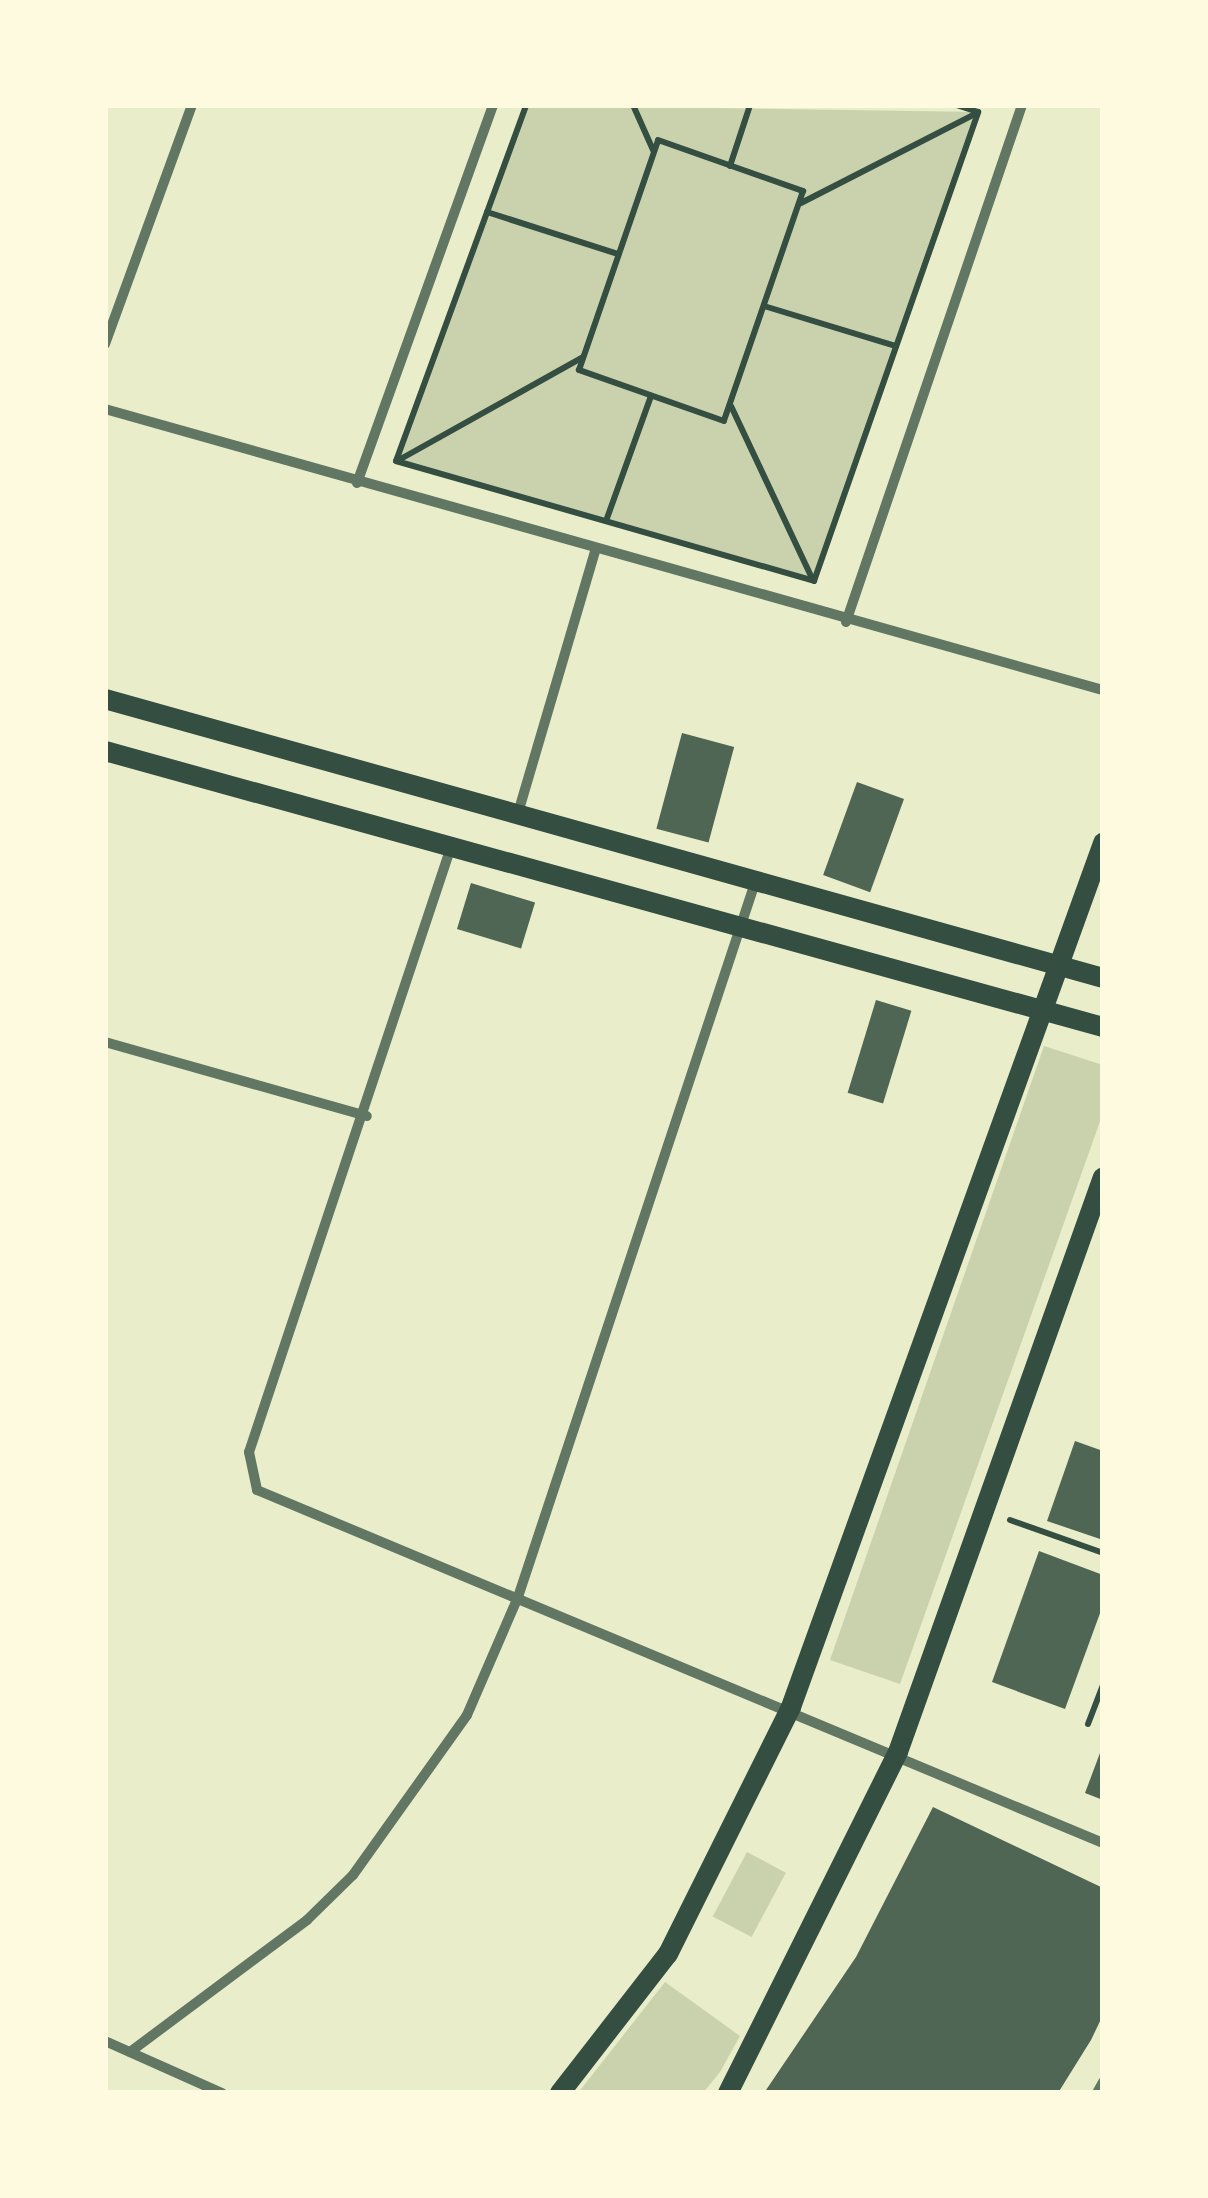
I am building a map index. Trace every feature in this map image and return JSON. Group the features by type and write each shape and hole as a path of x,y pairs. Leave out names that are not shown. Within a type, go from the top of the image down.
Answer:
{"main road":[{"path":"105,699 1103,978"},
{"path":"105,751 453,842 1103,1027"},
{"path":"560,2093 668,1954 791,1706 1103,843"},
{"path":"728,2093 898,1752 1103,1178"}],"street":[{"path":"105,344 192,105"},
{"path":"357,483 492,105"},
{"path":"846,622 1022,105"},
{"path":"105,409 846,622 1103,690"},
{"path":"518,812 595,551"},
{"path":"453,842 367,1116 249,1452 250,1479 279,1505 791,1706 1103,1843"},
{"path":"130,2052 307,1920 353,1875 467,1714 518,1596 756,879"},
{"path":"105,1042 367,1116"},
{"path":"105,2040 222,2093"},
{"path":"1098,2093 1103,2082"}],"path":[{"path":"396,461 526,105"},
{"path":"633,105 654,152"},
{"path":"730,166 750,105"},
{"path":"957,105 978,112"},
{"path":"799,204 978,112"},
{"path":"814,581 978,112"},
{"path":"658,140 730,166 804,191 724,421 579,370 658,140"},
{"path":"487,212 618,254"},
{"path":"764,306 896,346"},
{"path":"396,461 584,356"},
{"path":"606,522 651,395"},
{"path":"730,404 814,581"},
{"path":"396,461 814,581"},
{"path":"986,1510 1103,1554"},
{"path":"1088,1724 1103,1685"}],"green space":[{"path":"526,105 978,112 814,581 396,461"},
{"path":"1044,1046 1103,1065 1103,1113 900,1684 830,1660"},
{"path":"747,1852 786,1873 752,1937 713,1916"},
{"path":"665,1982 740,2036 720,2072 703,2093 578,2093"}],"building":[{"path":"682,733 734,747 709,843 656,829"},
{"path":"857,782 904,799 870,892 823,875"},
{"path":"471,883 535,903 521,948 457,929"},
{"path":"876,1000 911,1011 883,1104 848,1093"},
{"path":"1075,1441 1103,1451 1103,1540 1047,1521"},
{"path":"1039,1551 1103,1575 1103,1605 1065,1709 992,1682"},
{"path":"1103,1745 1103,1800 1085,1793"},
{"path":"933,1807 1103,1888 1103,2015 1091,2040 1058,2093 764,2093 856,1957"}]}
